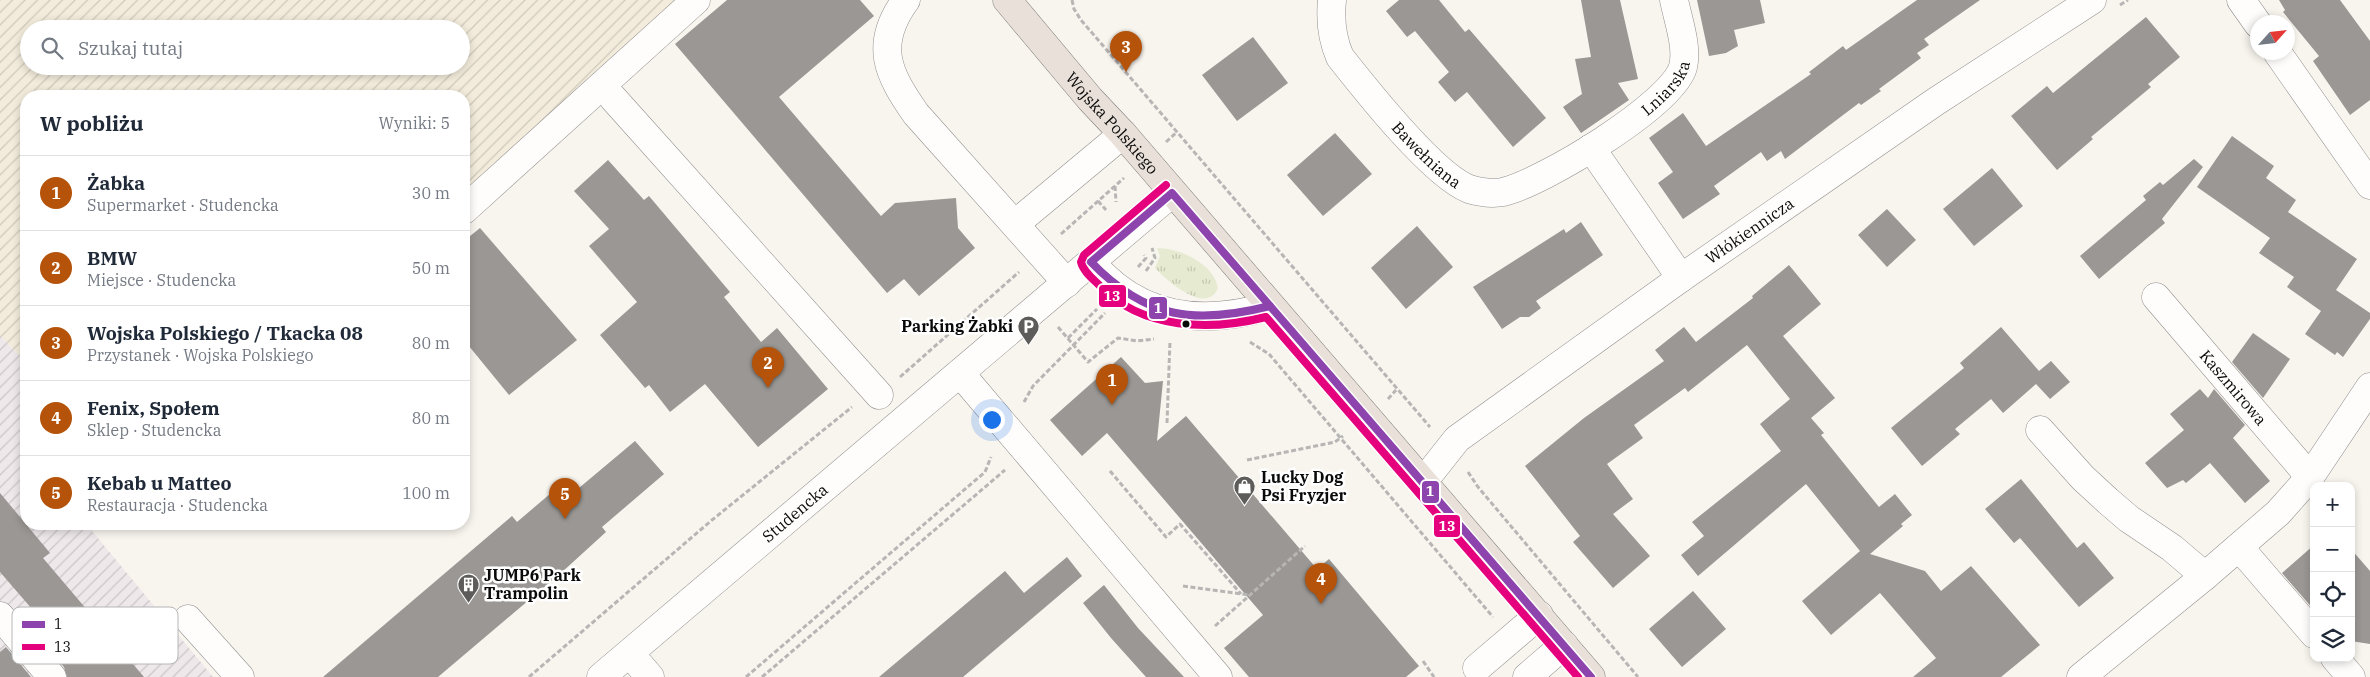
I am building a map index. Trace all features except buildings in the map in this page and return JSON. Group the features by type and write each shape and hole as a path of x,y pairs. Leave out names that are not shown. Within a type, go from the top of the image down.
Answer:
{"main road":[{"name":"Wojska Polskiego","path":"1014,2 1090,99 1123,134 1172,194 1591,677"}],"street":[{"path":"470,205 696,0"},
{"path":"906,0 893,24 887,44 887,57 891,73 916,114 1067,282"},
{"name":"Bawełniana","path":"1332,0 1331,26 1340,57 1427,156 1455,182 1484,192 1500,193 1538,178 1591,148"},
{"name":"Lniarska","path":"1591,148 1655,103 1676,81 1683,67 1684,56 1674,0"},
{"path":"2241,0 2252,15"},
{"name":"Włókiennicza","path":"1423,482 1457,439 1681,278 1935,102 2102,5"},
{"path":"2283,60 2370,185"},
{"path":"614,98 879,395"},
{"path":"1014,224 1123,134"},
{"path":"1591,148 1681,278"},
{"name":"Studencka","path":"601,677 1172,194"},
{"path":"1091,262 1124,293 1165,311 1199,318 1211,318 1244,314 1270,306"},
{"name":"Kaszmirowa","path":"2156,297 2310,477"},
{"path":"960,373 1218,677"},
{"path":"2081,677 2205,576 2278,513 2310,477 2370,387"},
{"path":"2040,430 2083,478 2108,501 2129,519 2172,548 2205,576"},
{"path":"2239,547 2310,629"},
{"path":"1477,668 1539,615"},
{"path":"0,616 12,630"},
{"path":"188,619 240,677"},
{"path":"1527,677 1564,645"},
{"path":"630,654 650,677"},
{"path":"2338,662 2351,677"},
{"path":"41,664 52,677"}],"path":[{"path":"1072,0 1074,9 1081,20 1396,390 1428,426 1436,428"},
{"path":"2102,5 2128,0"},
{"path":"529,677 712,520 861,400 879,395 1177,132"},
{"path":"1039,306 1088,362 1118,338 1137,341 1177,338"},
{"path":"1166,423 1170,338"},
{"path":"1248,341 1256,344 1269,354 1510,638"},
{"path":"1247,460 1335,442 1367,418 1396,390"},
{"path":"746,677 985,472 997,437 1007,428"},
{"path":"762,677 1028,451"},
{"path":"1465,464 1478,487 1638,677"},
{"path":"1110,471 1166,537 1180,524 1241,594"},
{"path":"1216,626 1305,546"},
{"path":"1183,586 1250,595"},
{"path":"1423,661 1434,677"}],"shaded area":[{"path":"0,0 695,0 470,199 470,90 20,90 20,357 0,335"},
{"path":"0,335 20,357 20,530 93,530 92,531 155,607 12,607 12,664 178,664 178,635 213,677 0,677"}],"green space":[{"path":"1157,248 1185,254 1203,265 1215,279 1218,288 1213,296 1205,298 1196,297 1186,293 1168,280 1155,268 1160,256"}],"transit line":[{"name":"13","path":"1166,185 1084,255 1081,262 1086,272 1117,301 1157,319 1200,325 1222,324 1266,317 1578,677"},
{"name":"1","path":"1172,193 1270,306 1218,315 1195,315 1173,312 1152,306 1132,296 1111,281 1091,262 1172,193"},
{"name":"1","path":"1270,306 1591,677"}],"place":[{"name":"Wojska Polskiego / Tkacka 08","path":"1126,72"},
{"name":"Parking Żabki","path":"1029,345"},
{"name":"BMW","path":"768,388"},
{"name":"Żabka","path":"1112,405"},
{"name":"Lucky Dog Psi Fryzjer","path":"1245,505"},
{"name":"Kebab u Matteo","path":"565,519"},
{"name":"JUMP6 Park Trampolin","path":"468,603"},
{"name":"Fenix, Społem","path":"1321,604"}]}
